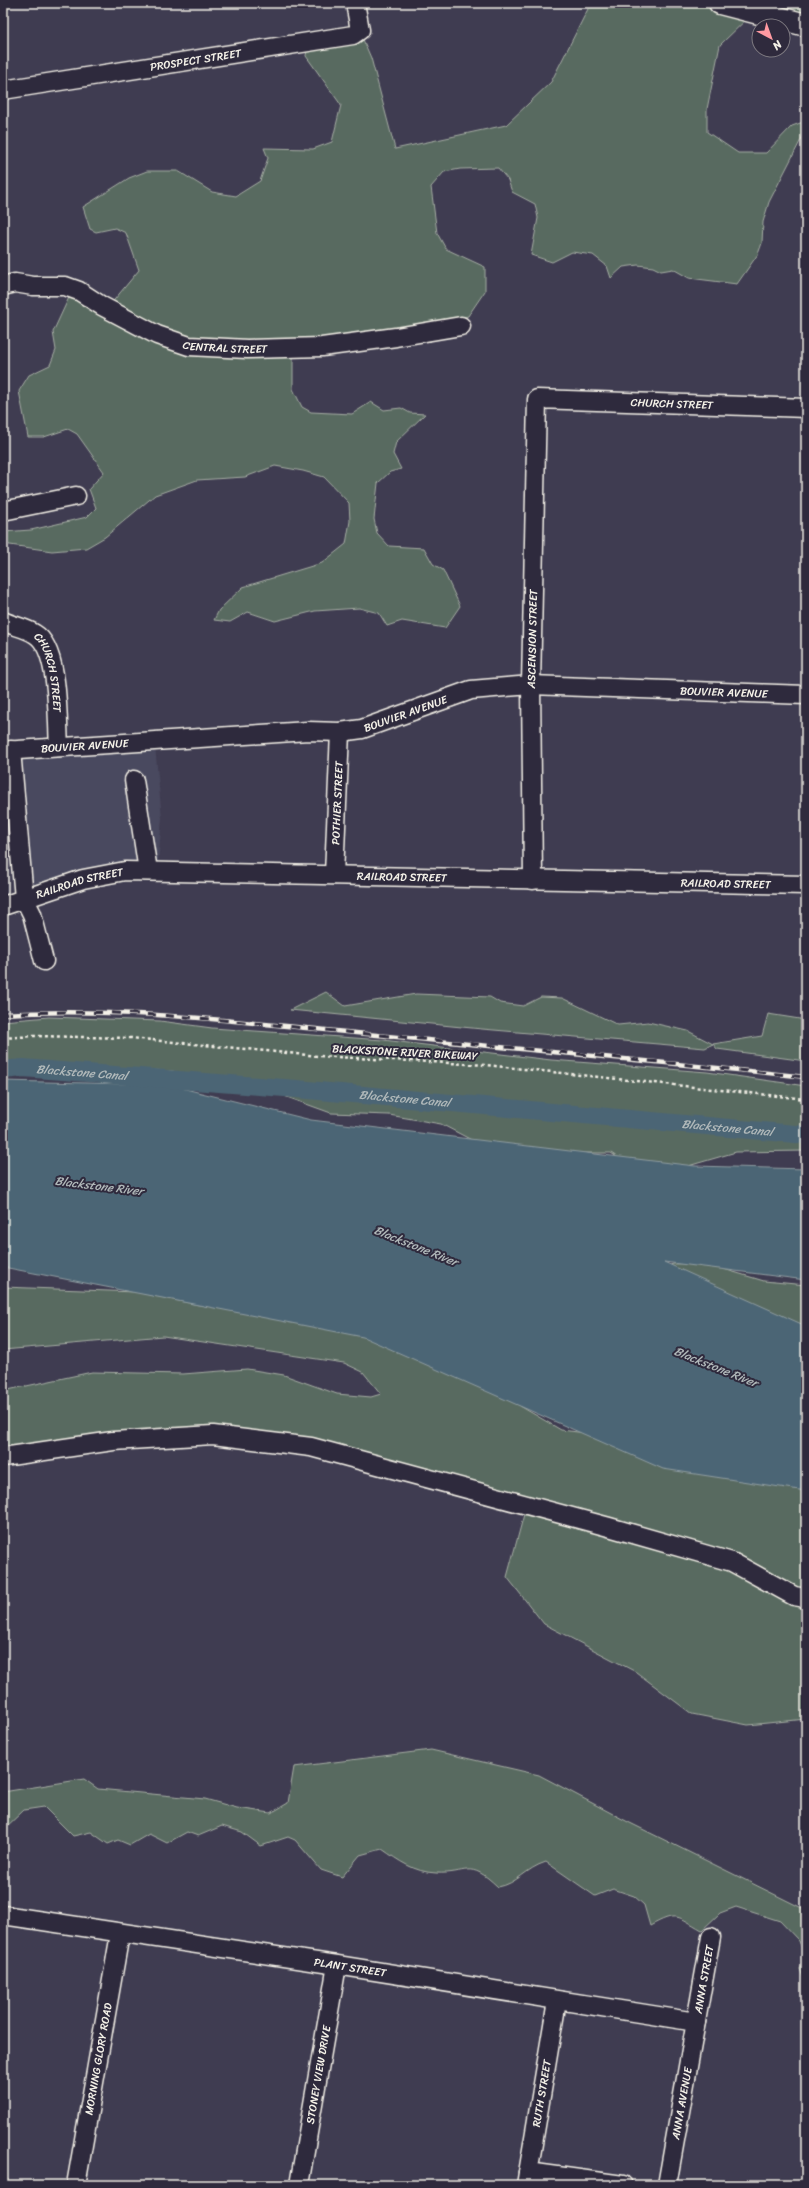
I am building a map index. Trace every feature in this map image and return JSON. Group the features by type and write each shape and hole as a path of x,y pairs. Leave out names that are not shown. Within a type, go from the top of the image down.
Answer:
{"main road":[{"path":"720,3 806,25"}],"street":[{"name":"PROSPECT STREET","path":"3,90 353,35 360,30 355,3"},
{"name":"CENTRAL STREET","path":"3,286 15,284 33,286 66,286 79,291 108,310 157,335 189,346 247,349 322,347 461,326"},
{"name":"CHURCH STREET","path":"537,399 806,408"},
{"name":"ASCENSION STREET","path":"533,880 531,685 537,399"},
{"path":"3,511 76,496"},
{"name":"CHURCH STREET","path":"3,622 36,634 47,648 54,671 59,747"},
{"name":"BOUVIER AVENUE","path":"7,751 308,731 340,732 382,723 471,690 531,685 806,695"},
{"name":"POTHIER STREET","path":"334,875 340,732"},
{"path":"7,751 24,898 32,914 44,961"},
{"path":"134,780 148,871"},
{"name":"RAILROAD STREET","path":"3,906 83,879 125,870 806,885"},
{"path":"3,1457 113,1441 213,1436 311,1447 609,1527 732,1562 794,1596 806,1598"},
{"name":"PLANT STREET","path":"3,1915 120,1934 337,1965 696,2022"},
{"name":"MORNING GLORY ROAD","path":"76,2185 120,1934"},
{"name":"ANNA STREET","path":"696,2022 711,1937"},
{"name":"STONEY VIEW DRIVE","path":"300,2185 337,1965"},
{"name":"RUTH STREET","path":"527,2178 557,2001"},
{"name":"ANNA AVENUE","path":"667,2185 696,2022"},
{"path":"527,2178 623,2185"}],"path":[{"name":"BLACKSTONE RIVER BIKEWAY","path":"3,1038 34,1036 131,1038 318,1056 486,1065 806,1099"}],"shaded area":[{"path":"154,736 162,818 158,864 27,894 10,747"}],"green space":[{"path":"591,3 806,3 806,20 757,9 720,45 707,109 707,132 738,153 766,153 792,126 806,121 806,130 769,202 763,222 762,243 758,254 737,284 689,278 673,269 661,271 653,267 638,265 623,267 611,278 607,266 593,255 572,252 552,262 531,255 538,218 535,204 512,192 508,180 498,168 460,169 444,172 431,187 437,233 446,249 485,267 485,291 468,316 417,330 293,344 293,389 302,407 311,412 352,414 371,402 384,410 401,408 410,413 425,414 396,442 393,454 401,469 390,472 378,483 374,519 377,533 389,546 424,548 433,564 443,570 460,606 445,628 402,621 387,626 379,613 359,608 315,611 275,621 248,612 230,622 214,620 219,610 243,587 322,563 346,544 350,521 349,503 324,477 303,471 275,466 245,477 197,480 155,495 105,537 86,548 52,551 3,544 3,532 31,530 87,517 96,508 89,489 104,472 77,434 68,429 44,437 28,437 19,391 29,375 50,365 56,350 53,332 72,291 110,305 139,270 126,233 115,228 96,232 90,229 83,207 129,178 147,171 178,171 212,192 236,196 260,181 268,158 264,148 313,149 332,142 341,105 306,56 309,36 358,28 371,58 395,149 506,125 551,82"},
{"path":"326,992 345,1006 416,994 490,997 500,1003 523,1006 541,997 562,998 618,1025 648,1022 688,1031 713,1044 705,1048 482,1029 290,1010"},
{"path":"768,1014 806,1020 806,1061 717,1049 713,1044 762,1036"},
{"path":"49,1017 160,1021 212,1028 383,1040 551,1060 707,1072 806,1086 806,1151 736,1152 654,1176 638,1171 611,1153 541,1153 487,1148 441,1124 389,1115 331,1113 248,1083 172,1071 89,1067 16,1073 3,1071 3,1021"},
{"path":"703,1263 764,1281 806,1285 806,1332 663,1268 673,1264"},
{"path":"3,1287 135,1292 199,1305 311,1316 481,1365 520,1406 561,1430 619,1437 806,1481 806,1719 748,1725 692,1714 636,1672 544,1624 507,1577 526,1507 393,1468 219,1436 3,1458 3,1391 92,1372 183,1374 247,1369 284,1375 337,1394 371,1397 381,1394 363,1372 344,1363 163,1336 3,1350"},
{"path":"431,1750 539,1775 628,1822 806,1910 806,1977 803,1977 800,1969 805,1956 799,1941 780,1921 736,1907 720,1913 702,1930 677,1917 666,1918 650,1926 644,1905 634,1896 613,1889 595,1896 546,1862 533,1868 511,1883 498,1887 488,1878 474,1870 447,1873 421,1871 401,1862 382,1849 360,1855 342,1877 321,1870 295,1840 288,1837 261,1846 242,1832 222,1826 198,1836 187,1832 167,1843 149,1834 130,1845 118,1840 108,1844 91,1832 73,1836 44,1807 24,1810 3,1830 3,1792 84,1779 98,1789 205,1799 237,1808 271,1813 288,1803 294,1767"}],"water":[{"name":"Blackstone River","path":"3,1081 169,1085 311,1120 695,1166 806,1169 806,1280 664,1262 806,1326 806,1491 663,1469 363,1337 3,1267"}],"waterway":[{"name":"Blackstone Canal","path":"3,1070 23,1068 297,1089 806,1135"}],"railway":[{"path":"3,1014 89,1012 175,1016 519,1048 806,1077"}]}
